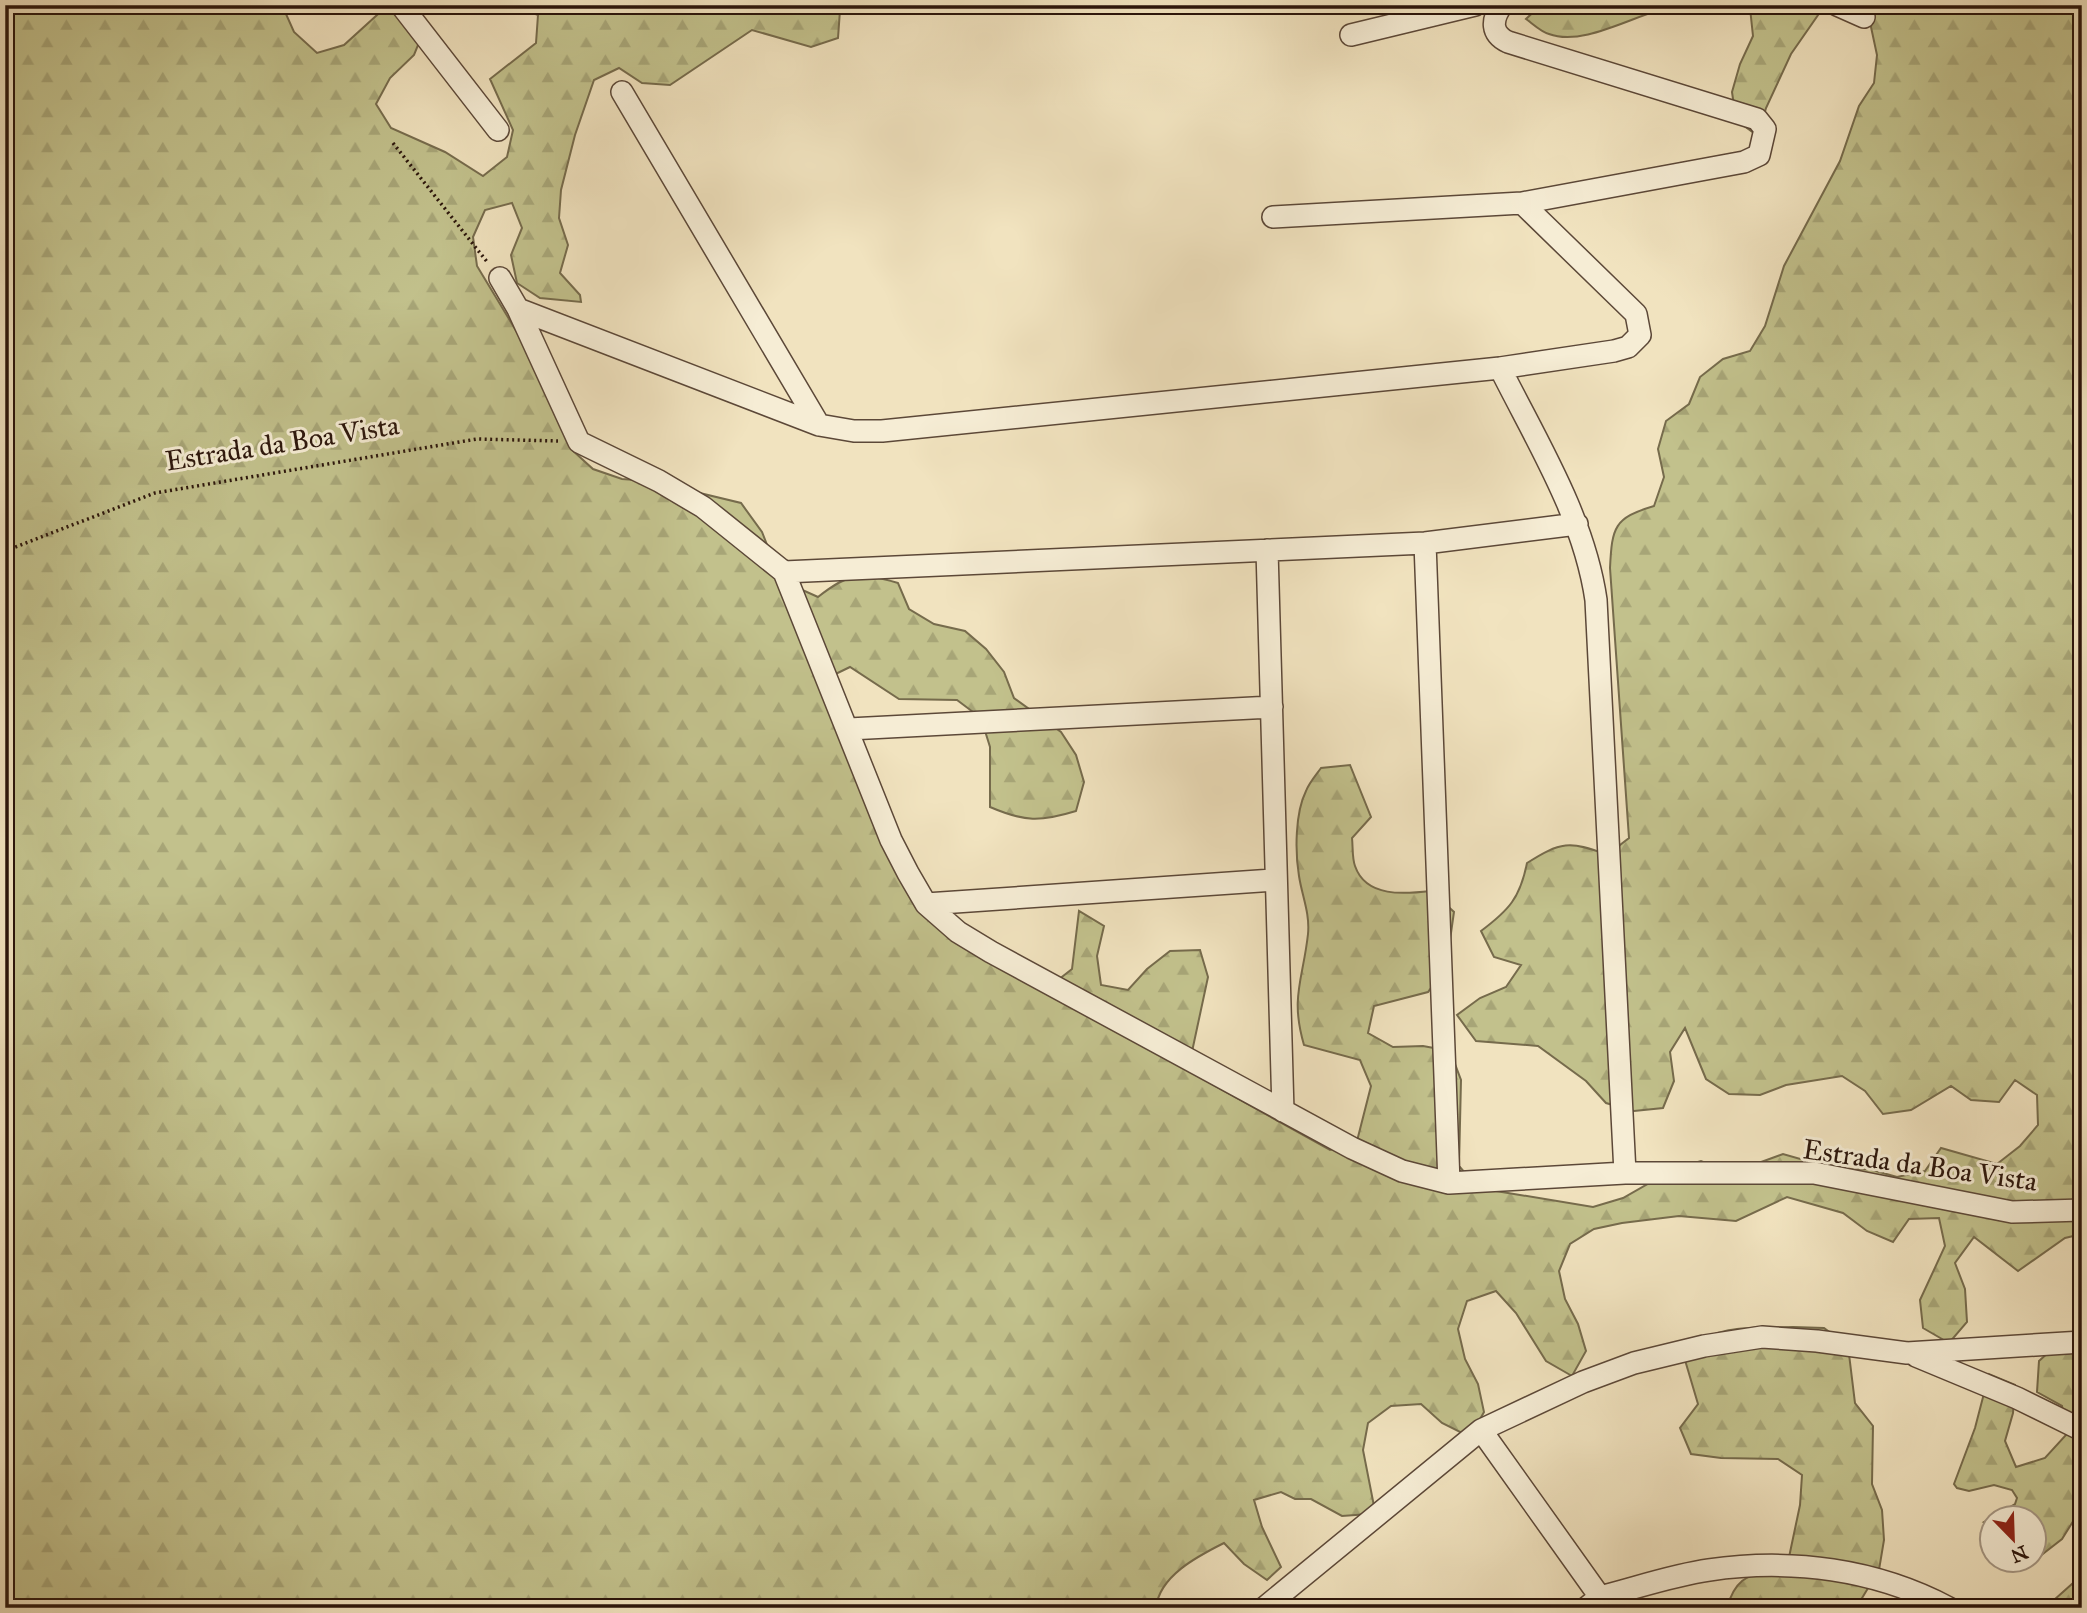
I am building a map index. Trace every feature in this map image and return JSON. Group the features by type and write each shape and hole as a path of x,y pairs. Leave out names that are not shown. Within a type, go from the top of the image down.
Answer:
{"street":[{"path":"401,5 498,130"},
{"path":"1351,35 1475,5"},
{"path":"1273,217 1522,203 1752,159 1762,148 1765,129 1756,119 1499,37 1494,28 1502,5"},
{"path":"1837,5 1864,17"},
{"path":"622,92 819,425"},
{"path":"519,309 819,425 854,431 882,431 1500,368 1628,347 1640,335 1636,314 1522,203"},
{"path":"500,278 519,309 579,442 659,481 703,507 784,572 849,729 891,840 926,905 1274,880"},
{"path":"1500,368 1577,524 1591,566 1596,600 1625,1173"},
{"path":"784,572 1425,543 1577,524"},
{"path":"1425,543 1449,1182"},
{"path":"1267,550 1274,880 1283,1111"},
{"path":"849,729 1272,707"},
{"name":"Estrada da Boa Vista","path":"926,905 958,932 991,952 1283,1111 1402,1171 1449,1182 1625,1173 1814,1173 2012,1212 2082,1210"},
{"path":"1264,1608 1481,1430 1583,1382 1634,1363 1704,1346 1762,1338 1817,1341 1907,1353 2082,1342"},
{"path":"1907,1353 2017,1398 2082,1430"},
{"path":"1481,1430 1593,1602 1706,1570 1747,1565 1805,1567 1854,1573 1917,1591 1950,1608"}],"path":[{"path":"393,143 500,278"},
{"name":"Estrada da Boa Vista","path":"5,551 155,493 477,439 579,442"}],"green space":[{"path":"5,5 282,5 294,32 317,53 344,45 388,5 418,5 425,28 414,55 390,78 376,104 391,128 445,152 483,176 507,157 513,130 490,79 536,43 538,15 514,5 836,5 840,10 838,38 811,47 752,30 670,85 642,83 619,68 594,80 575,135 561,190 559,218 568,245 560,273 580,295 581,302 540,298 517,283 511,255 522,228 512,203 485,210 473,237 477,266 538,367 572,450 593,469 622,479 650,481 741,503 762,532 773,560 789,584 818,597 856,576 898,583 909,609 934,624 965,631 986,649 1004,672 1014,698 1061,732 1076,755 1084,782 1076,811 1033,819 1013,816 990,807 990,747 981,718 957,700 899,699 850,667 823,680 900,863 974,943 1049,987 1072,969 1079,911 1104,926 1097,956 1101,985 1128,990 1147,969 1170,951 1200,950 1208,977 1190,1061 1210,1083 1330,1150 1357,1141 1371,1086 1360,1060 1304,1045 1298,1001 1308,926 1300,883 1297,833 1302,800 1321,768 1350,765 1371,817 1352,838 1354,863 1360,876 1368,884 1387,892 1431,891 1454,912 1446,968 1428,992 1374,1006 1368,1033 1393,1047 1423,1046 1450,1051 1461,1080 1459,1166 1478,1188 1593,1207 1623,1198 1674,1169 1701,1161 1731,1173 1783,1154 1839,1170 1869,1169 1897,1177 1925,1171 1941,1148 1997,1164 2020,1146 2038,1125 2037,1095 2015,1080 1999,1102 1971,1100 1951,1086 1911,1110 1883,1114 1865,1091 1842,1076 1786,1085 1760,1095 1729,1094 1706,1079 1685,1028 1670,1052 1674,1081 1663,1108 1634,1111 1606,1103 1586,1081 1538,1046 1476,1041 1457,1015 1480,998 1506,987 1521,965 1494,957 1481,931 1512,902 1521,885 1527,863 1557,847 1574,845 1607,855 1629,838 1610,568 1614,534 1623,520 1654,506 1664,477 1658,449 1666,421 1689,404 1700,377 1723,359 1750,351 1765,326 1784,266 1840,161 1859,106 1874,83 1877,55 1871,27 1875,5 2082,5 2082,1234 2065,1238 2018,1271 1974,1237 1955,1263 1965,1289 1967,1322 1949,1343 1923,1328 1920,1300 1945,1246 1939,1218 1909,1219 1893,1242 1867,1231 1843,1213 1787,1197 1736,1221 1679,1216 1594,1229 1570,1244 1559,1271 1565,1299 1578,1324 1586,1351 1572,1376 1546,1361 1516,1313 1496,1291 1467,1301 1458,1329 1465,1359 1478,1384 1484,1412 1470,1437 1442,1423 1421,1404 1391,1406 1368,1423 1363,1450 1374,1506 1369,1514 1342,1516 1311,1499 1295,1499 1281,1492 1254,1500 1262,1527 1281,1567 1267,1580 1244,1564 1224,1543 1181,1568 1164,1586 1156,1608 5,1608"},
{"path":"1541,5 1680,5 1596,32 1564,37 1546,33 1526,19"},
{"path":"1711,5 1825,5 1791,54 1766,108 1758,136 1736,120 1732,92 1740,64 1753,36 1750,8"},
{"path":"1824,1328 1848,1346 1855,1403 1873,1426 1872,1484 1882,1510 1884,1540 1879,1570 1856,1608 1727,1608 1736,1587 1742,1581 1788,1562 1800,1505 1802,1475 1778,1459 1721,1458 1691,1454 1680,1428 1698,1404 1682,1350 1710,1336 1736,1329"},
{"path":"2082,1333 2082,1507 2062,1539 2048,1550 2048,1504 2015,1504 2017,1498 2012,1490 1994,1485 1969,1491 1957,1488 1954,1484 1975,1428 1989,1374 2015,1385 2013,1413 2005,1441 2016,1467 2045,1458 2066,1435 2062,1406 2037,1392 2039,1361 2061,1341"},
{"path":"2082,1575 2082,1608 2045,1608"}]}
